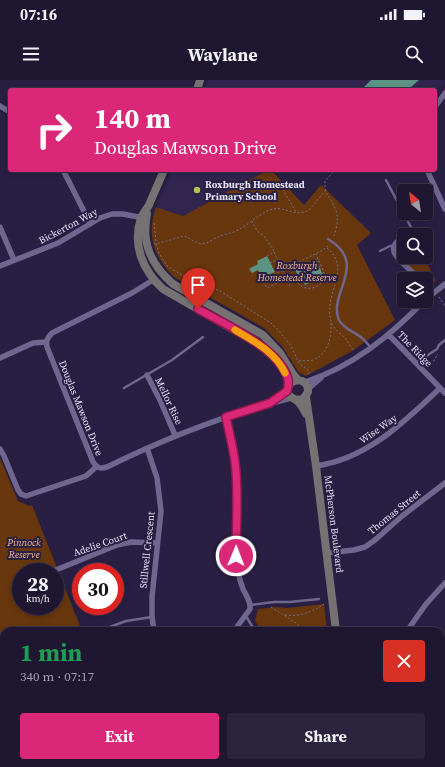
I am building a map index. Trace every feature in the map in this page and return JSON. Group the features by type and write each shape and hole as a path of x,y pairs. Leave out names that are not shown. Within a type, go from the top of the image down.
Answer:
{"street":[{"path":"437,105 444,95"},
{"path":"64,172 90,223"},
{"name":"McPherson Boulevard","path":"163,172 138,232 139,250 146,269 153,280 173,296 255,342 274,357 288,378 291,394 303,408 309,421"},
{"path":"428,172 445,209"},
{"name":"Bickerton Way","path":"0,266 58,243 90,223 112,214 132,215 144,218"},
{"name":"McPherson Boulevard","path":"144,218 149,251 162,274 178,286 263,335 280,353 293,374 305,386 336,627"},
{"path":"0,227 14,260"},
{"path":"397,242 394,246 396,257 412,272"},
{"path":"0,358 33,343 46,342 47,337 52,334 132,293 153,280"},
{"path":"433,293 445,285"},
{"path":"305,386 303,399 291,394 292,382 305,386 371,349 389,335 416,308"},
{"name":"The Ridge","path":"389,335 445,393"},
{"name":"Douglas Mawson Drive","path":"46,342 93,462 96,467 102,469 175,435 270,403 291,394"},
{"name":"Mellor Rise","path":"147,375 160,400 175,435"},
{"name":"Wise Way","path":"316,466 331,464 350,457 369,447 403,422 440,388"},
{"path":"226,417 232,443 237,484 236,556 242,583 250,605 250,609 246,616 237,627"},
{"name":"Stillwell Crescent","path":"147,448 157,478 161,511 152,597 153,627"},
{"path":"0,449 18,490 21,494 26,496 86,476 96,467"},
{"name":"Thomas Street","path":"327,553 354,550 365,547 445,483"},
{"name":"Adelie Court","path":"64,567 117,545 131,542 157,543"},
{"path":"410,627 426,604 445,583"}],"lane":[{"path":"386,180 411,228"},
{"path":"330,240 341,249 347,263 346,277 337,308 340,321 345,327 362,338 371,349"},
{"path":"380,251 390,246 394,246"},
{"name":"Mellor Rise","path":"124,388 172,360 202,337"},
{"path":"416,363 437,350 439,345 445,340"},
{"path":"250,605 318,599"},
{"path":"246,616 253,627"},
{"path":"110,627 126,621 152,617"}],"path":[{"path":"263,280 323,250 330,240 337,227 337,214 336,209 325,192 325,181 333,172"},
{"path":"282,185 296,212"},
{"path":"147,244 184,236 200,244 204,244 222,235 235,232 252,220 274,208 280,208 289,212 306,212 325,192"},
{"path":"252,220 258,231 263,234 274,250 290,286"},
{"path":"154,224 156,243 159,253 167,266 200,286 210,287 220,291 271,323 279,330 292,346 299,363 308,370 305,386"},
{"path":"267,256 274,252"},
{"path":"315,254 324,276 336,281"},
{"path":"270,263 277,259"},
{"path":"298,283 299,285 307,288 315,287 319,285 324,276"},
{"path":"262,278 267,288 286,278"},
{"path":"436,291 445,306"},
{"path":"298,361 315,360 322,354 331,336 331,322"},
{"path":"427,366 435,360 439,352"},
{"path":"266,603 285,615 299,627"},
{"path":"285,615 296,616 324,604"}],"shaded area":[{"path":"208,80 445,80 437,90 437,88 206,88"},
{"name":"Roxburgh Homestead Primary School","path":"171,172 264,172 183,216 156,207"}],"green space":[{"name":"Roxburgh Homestead Reserve","path":"264,172 273,172 304,205 321,185 371,233 357,245 395,320 354,350 306,376 299,373 282,346 264,328 174,277 161,262 152,236 153,217 156,207 183,216"},
{"path":"406,264 428,264 432,272 416,272"},
{"path":"433,275 436,281 433,283"},
{"name":"Pinnock Reserve","path":"0,458 18,501 29,506 32,505 55,563 12,563 12,615 64,615 64,586 72,606 72,615 76,615 80,627 0,627"},
{"path":"324,604 327,627 259,627 255,621 258,609 276,607 287,608"}],"building":[{"path":"371,80 419,80 410,88 364,87"},
{"path":"267,256 275,272 262,278 258,270 252,273 249,269 258,264 257,261"},
{"path":"316,259 323,275 305,285 304,282 301,283 295,269"}],"slow traffic":[{"path":"235,330 265,349 274,357 285,373"}],"place":[{"name":"Roxburgh Homestead Primary School","path":"197,190"}],"route":[{"path":"198,309 265,349 274,357 283,369 288,378 289,384 287,391 282,396 270,403 226,417 232,443 237,484 236,556"}]}
